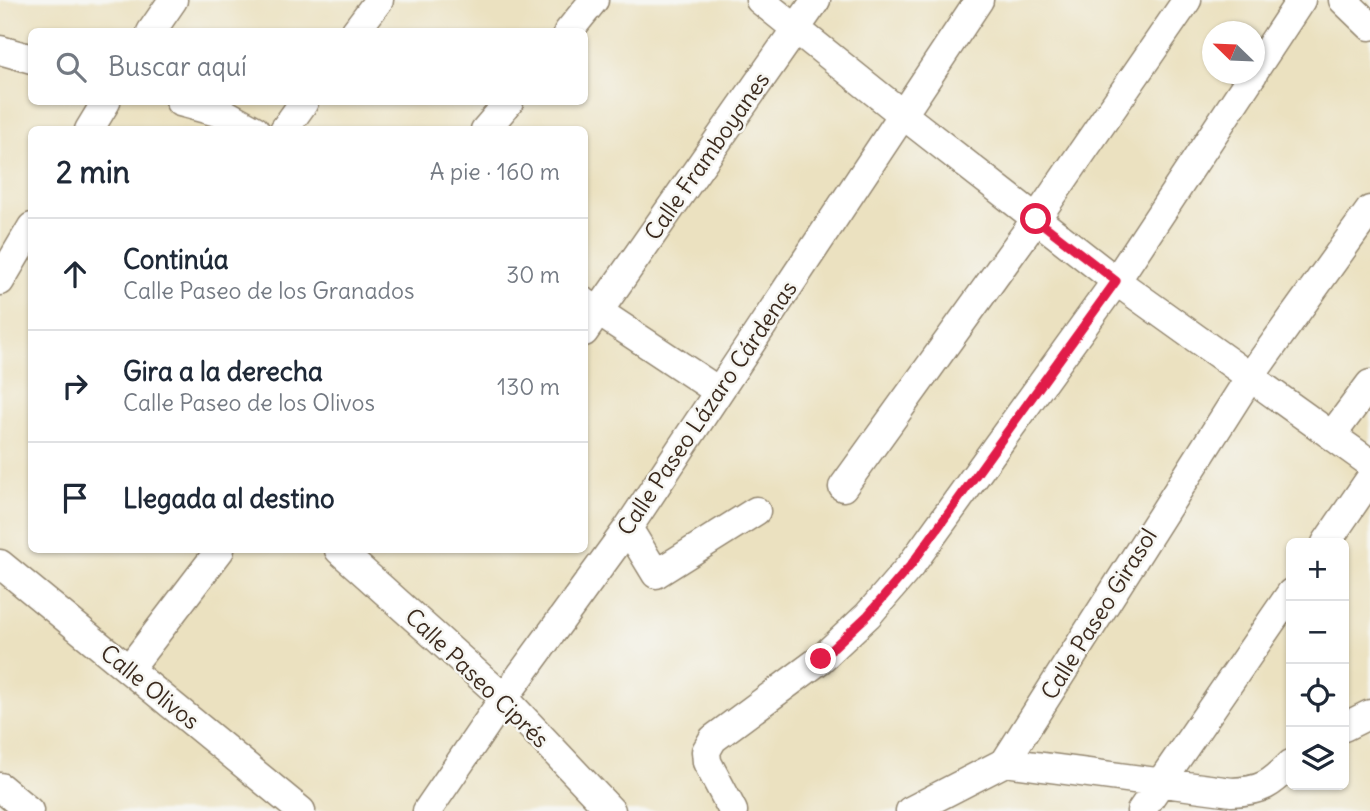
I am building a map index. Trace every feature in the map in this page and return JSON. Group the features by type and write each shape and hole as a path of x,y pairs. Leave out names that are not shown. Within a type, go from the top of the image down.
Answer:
{"street":[{"path":"155,28 173,0"},
{"path":"358,28 379,0"},
{"path":"571,28 594,0"},
{"path":"760,0 1116,281 1370,463"},
{"name":"Calle Framboyanes","path":"589,315 816,0"},
{"name":"Calle Paseo Lázaro Cárdenas","path":"427,811 504,698 628,528 979,0"},
{"path":"842,487 1036,219 1187,0"},
{"path":"1265,55 1301,0"},
{"path":"1343,0 1370,26"},
{"path":"0,50 28,58"},
{"path":"733,811 706,762 706,751 713,739 821,659 868,615 911,565 1116,281 1246,84"},
{"path":"91,126 104,105"},
{"path":"191,105 228,115 248,126"},
{"path":"287,126 302,105"},
{"path":"488,126 506,105"},
{"name":"Calle Paseo Girasol","path":"910,811 1005,762 1250,377 1370,210"},
{"path":"0,281 28,234"},
{"path":"589,315 718,391"},
{"path":"1332,435 1370,384"},
{"path":"1329,538 1370,479"},
{"path":"628,528 656,575 756,511"},
{"path":"129,670 218,553"},
{"name":"Calle Paseo Ciprés","path":"342,553 504,698 611,811"},
{"name":"Calle Olivos","path":"0,564 301,811"},
{"path":"1141,811 1286,600"},
{"path":"1349,724 1370,714"},
{"path":"1005,762 1232,792 1248,792 1269,784 1286,769"},
{"path":"0,787 29,811"}],"route":[{"path":"821,659 868,615 911,565 1116,281 1036,219"}]}
